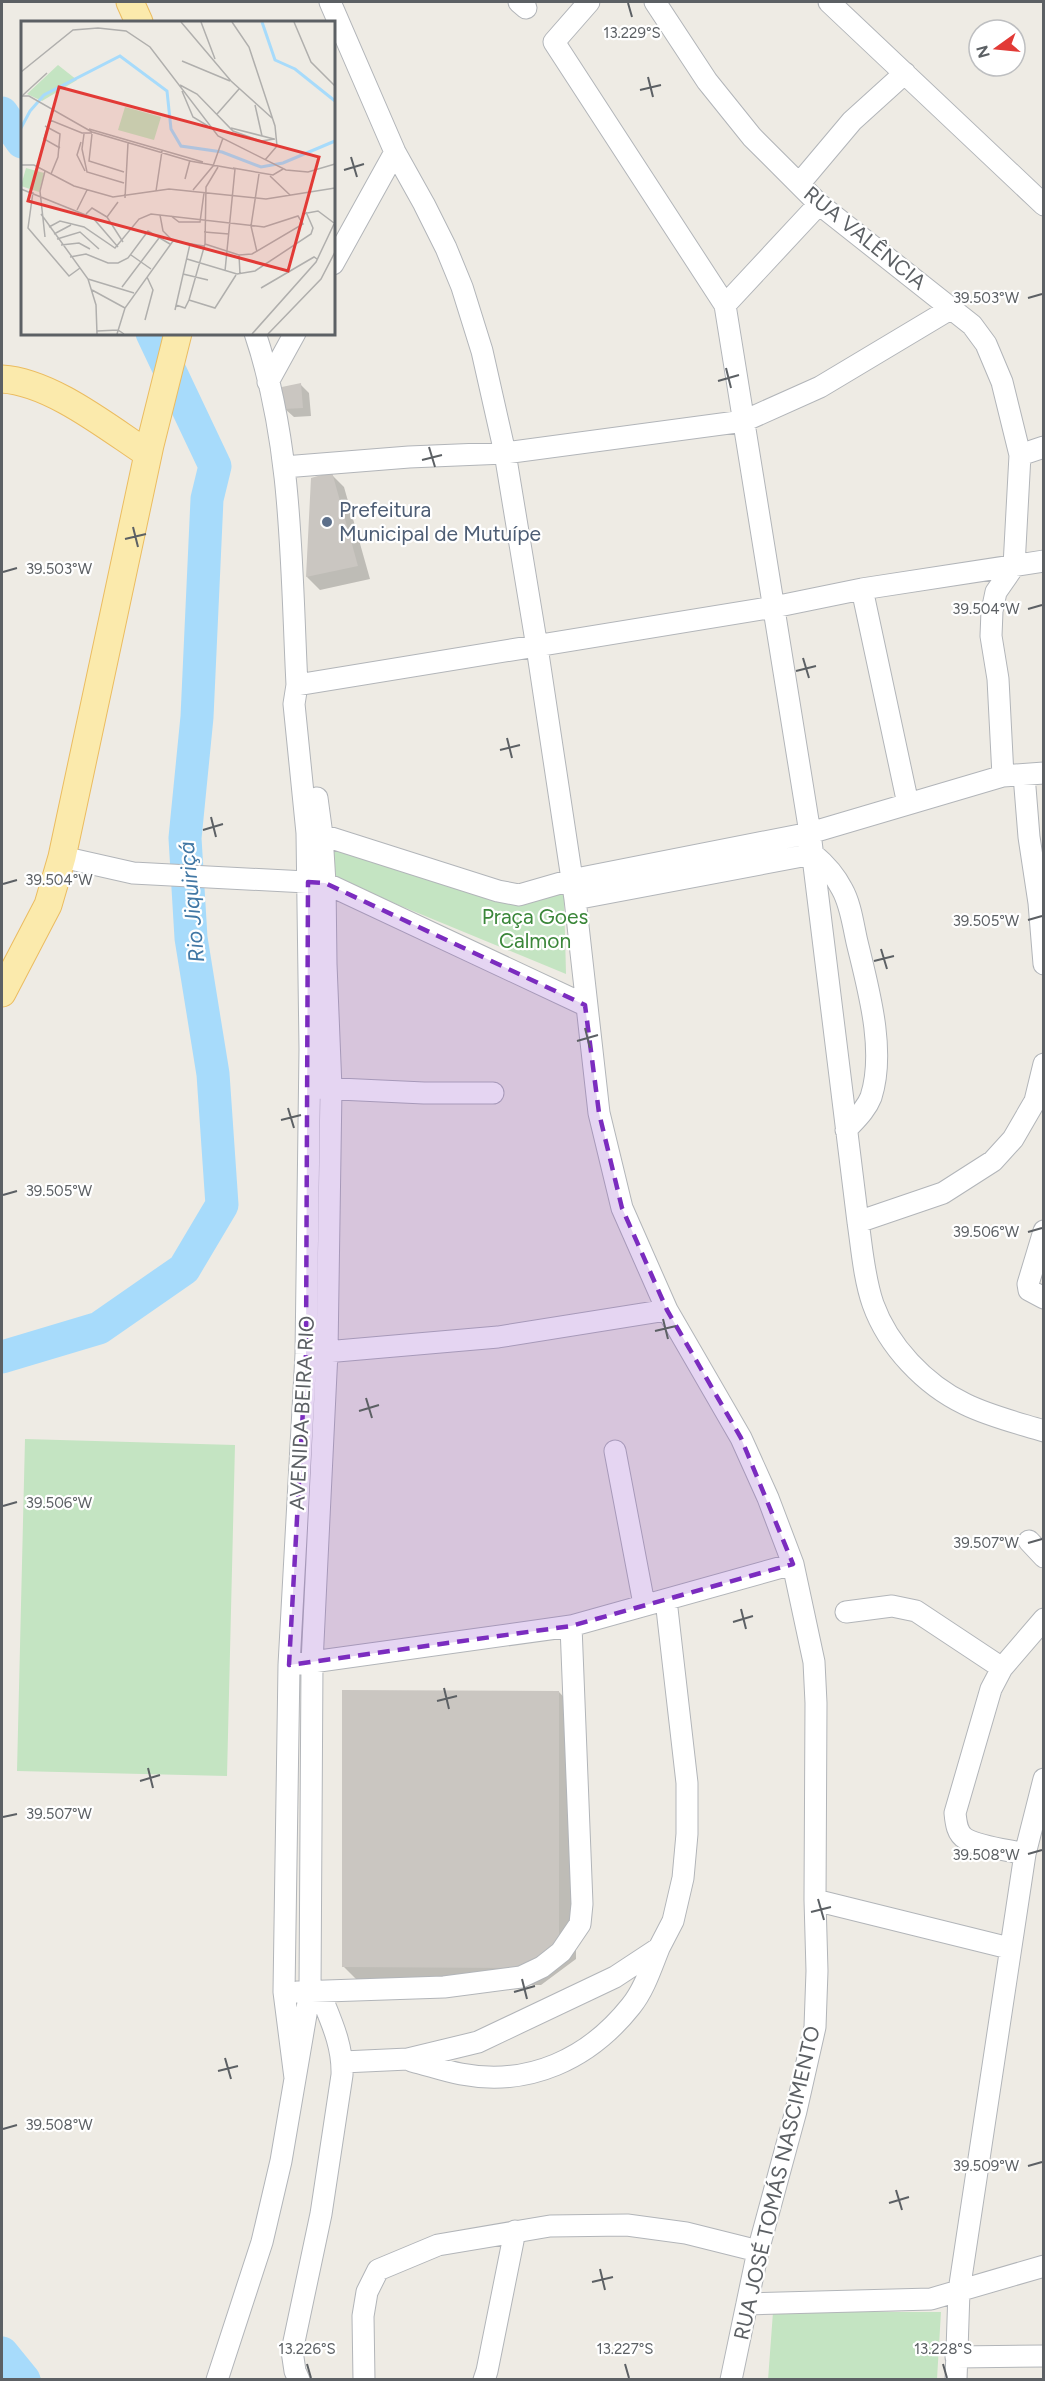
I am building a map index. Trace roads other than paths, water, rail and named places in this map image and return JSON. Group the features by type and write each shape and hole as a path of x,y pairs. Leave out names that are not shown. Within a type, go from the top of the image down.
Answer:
{"main road":[{"path":"130,2 139,21"},
{"path":"2,993 48,905 62,857 149,449 178,334"},
{"path":"2,379 22,381 50,392 149,449"}],"street":[{"name":"RUA JOSÉ TOMÁS NASCIMENTO","path":"330,2 395,152 424,204 462,287 482,351 505,453 537,647 573,889 599,1113 622,1208 668,1310 741,1438 768,1498 793,1564 814,1662 816,1703 814,1900 818,1971 814,2026 796,2111 758,2251 731,2379"},
{"path":"589,2 554,42 725,304 810,832 863,1260 873,1303 898,1349 913,1365 952,1397 975,1408 1044,1431"},
{"name":"RUA VALÊNCIA","path":"655,2 707,81 752,137 819,204 952,308 972,325 986,344 1002,382 1020,455 1014,566"},
{"path":"829,2 1044,205"},
{"path":"799,184 852,121 905,73"},
{"path":"334,262 395,152"},
{"path":"725,304 819,204"},
{"path":"284,467 409,457 505,453 744,421 819,387 952,308"},
{"name":"AVENIDA BEIRA RIO","path":"255,334 268,382 284,467 297,685 294,704 315,834 316,882 309,1087 316,1353 312,1663 314,1991"},
{"path":"268,382 294,334"},
{"path":"1020,455 1044,447"},
{"path":"297,685 774,607 862,589 1044,561"},
{"path":"1003,776 998,679 991,636 992,610 996,591 1014,566"},
{"path":"862,589 908,804"},
{"path":"708,864 1003,776 1034,774 1029,837 1041,903 1044,964"},
{"path":"315,834 498,891 519,895 573,889 708,864 813,854 825,864 843,890 849,906 871,1001 876,1054 871,1097 863,1111 846,1130"},
{"path":"62,857 133,873 224,880 316,882 585,1005"},
{"name":"AVENIDA BEIRA RIO","path":"295,2078 285,1992 290,1665 316,1353 332,1088 326,964 316,882"},
{"path":"858,1222 943,1193 993,1161 1013,1139 1035,1101 1044,1064"},
{"path":"309,1087 424,1093 493,1093"},
{"path":"1044,1231 1028,1284 1029,1290 1044,1298"},
{"path":"316,1353 498,1337 668,1310"},
{"path":"615,1451 644,1604"},
{"path":"1029,1541 1044,1557"},
{"path":"290,1665 571,1626 793,1564"},
{"path":"408,2059 461,2074 502,2077 541,2072 575,2056 607,2031 632,2005 648,1977 658,1948 673,1921 683,1878 687,1834 687,1783 666,1600"},
{"path":"846,1612 892,1606 916,1611 1002,1668"},
{"path":"1024,1854 966,1839 956,1824 955,1813 986,1708 1002,1668 1044,1619"},
{"path":"285,1992 444,1987 521,1977 542,1967 561,1953 580,1924 582,1904 571,1626"},
{"path":"956,2379 959,2291 1024,1854 1044,1779"},
{"path":"814,1900 1010,1948"},
{"path":"343,2062 408,2059 445,2052 478,2042 615,1977 658,1948"},
{"path":"299,2379 295,2371 292,2351 321,2214 343,2062 334,2027 314,1991"},
{"path":"217,2379 262,2242 281,2161 295,2078 314,1991"},
{"path":"364,2379 363,2316 367,2292 378,2270 438,2245 550,2226 627,2225 686,2233 758,2251"},
{"path":"484,2379 515,2231"},
{"path":"747,2304 931,2299 1044,2266"},
{"path":"956,2357 1044,2356"}],"waterway":[{"name":"Rio Jiquiriçá","path":"2,113 21,141"},
{"name":"Rio Jiquiriçá","path":"2,1357 99,1328 184,1269 222,1205 213,1074 191,938 185,838 197,717 207,499 215,466 152,334"},
{"name":"Rio Jiquiriçá","path":"2,2353 24,2380"}],"place":[{"name":"Prefeitura Municipal de Mutuípe","path":"327,522"}],"park label":[{"name":"Praça Goes Calmon","path":"535,929"}]}
